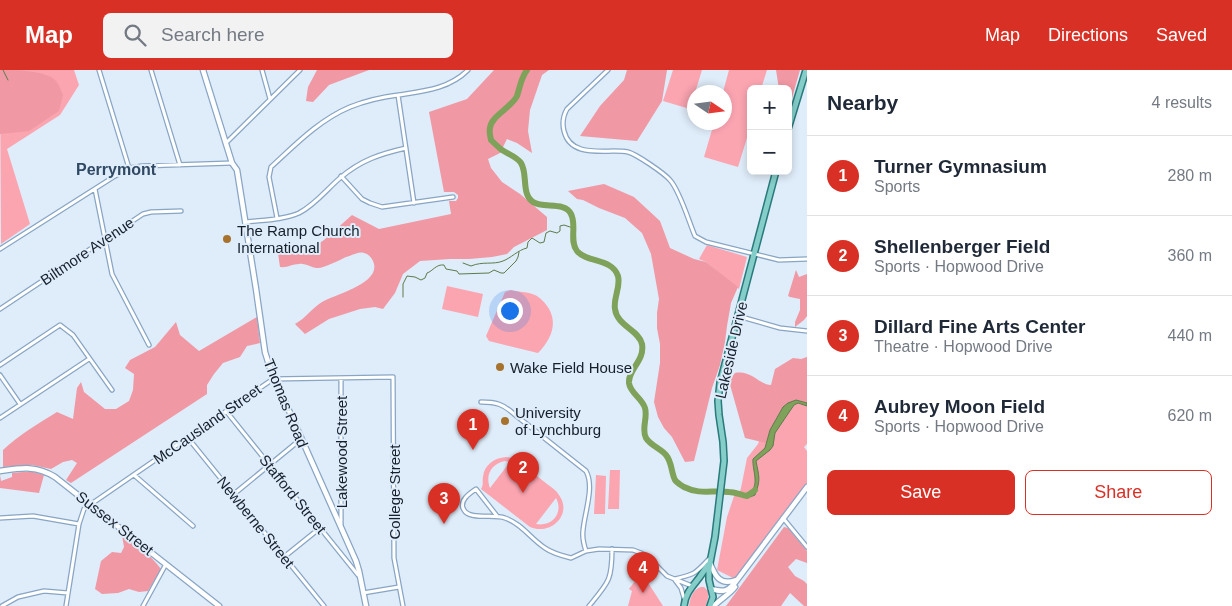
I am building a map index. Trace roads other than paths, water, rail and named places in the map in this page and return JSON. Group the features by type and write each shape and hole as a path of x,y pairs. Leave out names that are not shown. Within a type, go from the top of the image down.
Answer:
{"main road":[{"path":"792,115 806,70"},
{"name":"Lakeside Drive","path":"712,606 708,577 724,461 718,402 720,384 775,175"},
{"name":"Lakeside Drive","path":"684,604 710,560"},
{"path":"693,586 703,583 711,588"}],"street":[{"path":"99,70 129,168"},
{"path":"150,70 180,165"},
{"name":"Thomas Road","path":"203,70 232,163 237,170 265,352 274,379 356,561 366,606"},
{"path":"262,70 270,100"},
{"path":"226,143 300,70"},
{"path":"277,218 270,177 271,167 321,123 350,107 376,98 431,90 446,85 461,77 468,70"},
{"path":"608,70 567,109 564,115 565,136 572,145 591,152 629,152 671,181 678,193 695,236 706,242 779,260 807,259"},
{"path":"398,95 414,203"},
{"path":"246,222 299,213 310,206 341,176 364,161 380,154 406,148"},
{"path":"0,249 129,168 232,163"},
{"path":"341,176 362,199 370,204 382,207 453,197"},
{"path":"95,189 112,274 149,346"},
{"name":"Biltmore Avenue","path":"0,309 146,212 181,211"},
{"path":"738,316 780,328 807,330"},
{"path":"0,365 60,325 73,335 112,390"},
{"path":"0,418 89,359"},
{"path":"0,374 20,404"},
{"name":"McCausland Street","path":"91,504 274,379 394,377"},
{"name":"College Street","path":"394,377 394,558 403,606"},
{"name":"Lakewood Street","path":"341,378 341,527"},
{"path":"481,402 492,402 507,408 586,471 589,478 588,502 583,532 586,552"},
{"name":"Stafford Street","path":"226,411 360,577"},
{"name":"Newberne Street","path":"188,438 324,606"},
{"path":"234,494 301,439"},
{"name":"Sussex Street","path":"0,471 29,468 41,470 56,477 219,606"},
{"path":"134,475 193,526"},
{"path":"711,588 724,591 729,589 807,487"},
{"path":"497,516 476,489 464,499 462,506 470,515 503,517 524,529 530,536 552,552 571,558 599,549 633,550 647,556 667,576 693,586"},
{"path":"66,606 80,524 84,509 91,504"},
{"path":"0,518 34,516 80,524"},
{"path":"783,518 807,547"},
{"path":"284,557 320,528"},
{"path":"589,606 609,580 612,549"},
{"path":"674,579 695,574 710,560 719,579 729,583 737,580"},
{"path":"143,606 166,564"},
{"path":"712,606 730,594 746,568"},
{"path":"674,579 681,588 684,604"},
{"path":"363,593 399,587"},
{"path":"2,606 18,597 44,591 68,593"}],"waterway":[{"path":"3,70 8,80"},
{"path":"527,70 523,76 517,96 491,124 491,140 521,163 527,194 533,202 542,205 559,206 568,210 573,218 574,243 577,251 581,255 605,263 615,270 619,280 615,301 617,315 637,335 642,344 641,355 631,373 629,383 645,408 644,431 646,438 666,455 675,480 684,487 701,492 731,492 747,496 755,490"},
{"path":"463,263 471,266 503,261 527,248 528,242 532,238 540,243 544,242 546,233 550,231 557,233 560,231 560,226 564,225 573,228"},
{"path":"403,297 403,284 407,276 421,280 425,278 427,273 441,265 444,265 446,269 457,271 459,274 489,273 494,270 504,273 516,261 519,252"}],"place":[{"name":"The Ramp Church International","path":"227,239"},
{"name":"Wake Field House","path":"500,367"},
{"name":"University of Lynchburg","path":"505,421"},
{"name":"Turner Gymnasium","path":"473,450"},
{"name":"Shellenberger Field","path":"523,493"},
{"name":"Dillard Fine Arts Center","path":"444,524"},
{"name":"Aubrey Moon Field","path":"643,593"}],"district":[{"name":"Perrymont","path":"116,169"}]}
